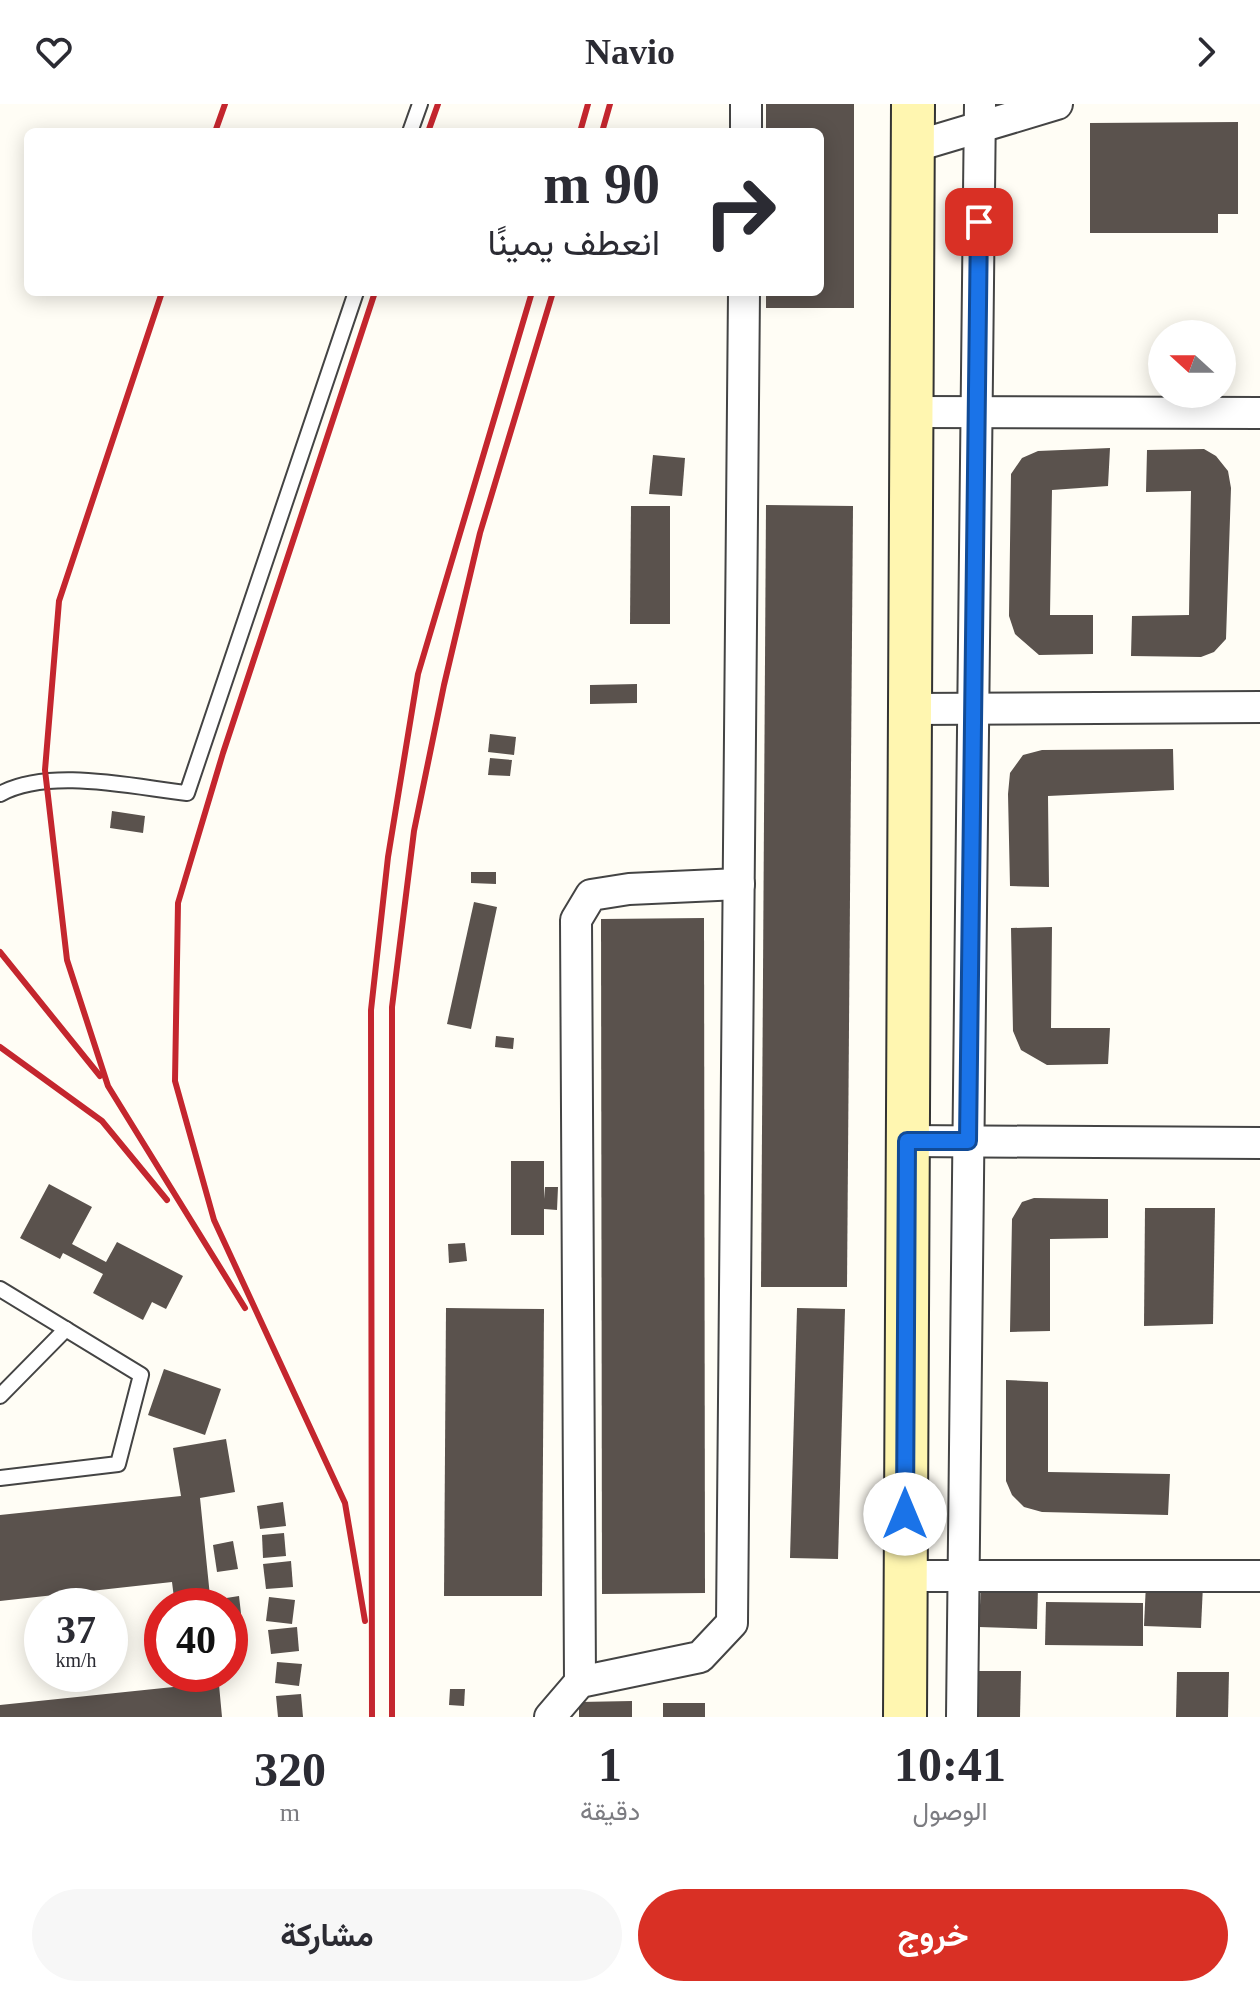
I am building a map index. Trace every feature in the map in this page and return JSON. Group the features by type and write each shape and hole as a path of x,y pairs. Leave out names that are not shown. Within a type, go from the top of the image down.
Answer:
{"street":[{"path":"746,104 746,128"},
{"path":"905,1717 914,412 913,104"},
{"path":"913,147 980,116 1057,104"},
{"path":"962,1717 980,116"},
{"path":"550,1717 580,1682 700,1657 732,1623 744,296"},
{"path":"914,412 1260,413"},
{"path":"911,709 1260,707"},
{"path":"580,1682 576,920 591,895 629,889 739,884"},
{"path":"907,1141 1260,1143"},
{"path":"905,1576 1260,1576"}],"lane":[{"path":"411,128 420,104"},
{"path":"0,794 10,789 65,780 187,793 355,296"},
{"path":"0,1289 141,1375 118,1464 0,1478"},
{"path":"0,1396 66,1329"}],"building":[{"path":"766,104 854,104 854,308 766,308 766,296 824,296 824,128 766,128"},
{"path":"1238,122 1238,214 1218,214 1218,233 1090,233 1090,123"},
{"path":"1110,448 1108,486 1052,490 1050,615 1093,615 1093,654 1039,655 1015,634 1009,616 1011,474 1022,458 1038,451"},
{"path":"1204,449 1216,456 1228,471 1231,488 1226,639 1214,652 1201,657 1131,656 1132,616 1189,615 1191,491 1146,492 1147,450"},
{"path":"653,455 685,458 682,496 649,494"},
{"path":"766,505 853,506 847,1287 761,1287"},
{"path":"631,506 670,506 670,624 630,624"},
{"path":"637,684 637,703 590,704 590,685"},
{"path":"490,734 516,737 514,755 488,752"},
{"path":"1173,749 1174,790 1048,796 1049,887 1010,886 1010,773 1023,755 1042,750"},
{"path":"490,758 512,760 510,776 488,775"},
{"path":"112,811 145,816 143,833 110,828"},
{"path":"471,872 496,872 496,884 471,883"},
{"path":"474,902 497,907 471,1029 447,1024"},
{"path":"704,918 705,1593 602,1594 601,919"},
{"path":"1052,927 1051,1028 1110,1028 1108,1064 1047,1065 1021,1050 1013,1031 1011,928"},
{"path":"496,1036 514,1038 513,1049 495,1047"},
{"path":"511,1161 544,1161 544,1199 545,1187 558,1187 557,1210 544,1209 544,1235 511,1235"},
{"path":"49,1184 92,1207 72,1244 106,1262 117,1242 183,1276 166,1309 152,1302 143,1320 93,1293 103,1274 63,1253 60,1259 20,1238"},
{"path":"1034,1198 1108,1199 1108,1238 1050,1239 1050,1331 1010,1332 1012,1219 1022,1202"},
{"path":"1145,1208 1215,1208 1213,1324 1144,1326"},
{"path":"465,1243 467,1261 449,1263 448,1244"},
{"path":"446,1308 544,1309 542,1596 444,1596"},
{"path":"797,1308 845,1309 838,1559 790,1558"},
{"path":"164,1369 221,1389 205,1435 148,1415"},
{"path":"1006,1380 1048,1382 1048,1472 1170,1474 1168,1515 1042,1512 1024,1507 1012,1495 1006,1481"},
{"path":"226,1439 235,1492 200,1498 209,1588 173,1588 172,1582 118,1588 24,1588 24,1598 0,1601 0,1515 181,1496 173,1448"},
{"path":"283,1502 286,1526 260,1529 257,1506"},
{"path":"284,1533 286,1556 263,1558 262,1535"},
{"path":"233,1541 238,1569 217,1572 213,1545"},
{"path":"291,1561 293,1587 266,1589 263,1564"},
{"path":"1146,1583 1203,1585 1201,1628 1144,1626"},
{"path":"981,1584 1038,1586 1037,1629 979,1627"},
{"path":"269,1597 295,1600 292,1624 266,1621"},
{"path":"1046,1602 1143,1603 1143,1646 1045,1645"},
{"path":"297,1627 299,1651 271,1654 268,1630"},
{"path":"277,1662 302,1664 299,1686 275,1683"},
{"path":"969,1671 1021,1671 1020,1717 968,1717"},
{"path":"1177,1672 1229,1672 1228,1717 1176,1717"},
{"path":"450,1689 465,1689 464,1706 449,1705"},
{"path":"128,1692 220,1692 222,1717 0,1717 0,1705"},
{"path":"301,1694 303,1717 278,1717 276,1696"},
{"path":"632,1701 632,1717 579,1717 579,1702"},
{"path":"663,1703 705,1703 705,1717 663,1717"}],"railway":[{"path":"216,128 225,104"},
{"path":"429,128 438,104"},
{"path":"581,128 588,104"},
{"path":"603,128 610,104"},
{"path":"161,296 59,601 45,770 67,960 108,1086 245,1308"},
{"path":"365,1621 345,1503 214,1220 175,1081 178,903 223,753 374,296"},
{"path":"372,1717 371,1010 388,857 418,674 531,296"},
{"path":"392,1717 392,1007 414,831 444,685 480,533 552,296"},
{"path":"0,952 100,1076"},
{"path":"0,1047 102,1121 167,1200"}],"route":[{"path":"905,1514 907,1141 968,1141 979,222"}]}
